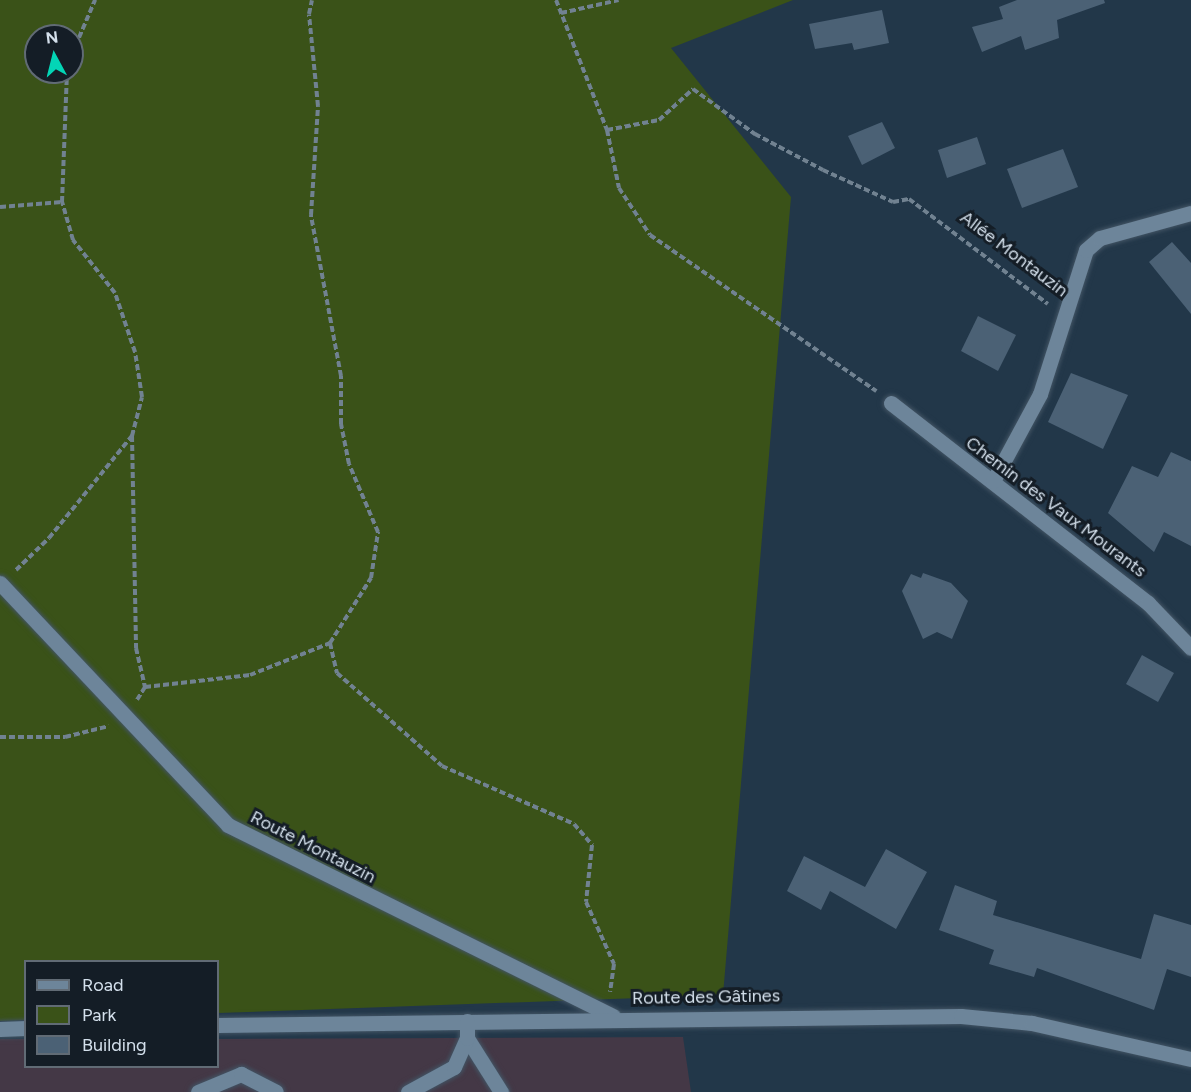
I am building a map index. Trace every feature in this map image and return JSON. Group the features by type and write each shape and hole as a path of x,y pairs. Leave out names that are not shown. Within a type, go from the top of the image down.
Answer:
{"street":[{"path":"1068,318 1073,278 1093,244 1166,216 1191,213"},
{"name":"Allée Montauzin","path":"993,481 1040,394 1068,318"},
{"name":"Chemin des Vaux Mourants","path":"891,403 1148,603 1191,648"},
{"name":"Route Montauzin","path":"0,584 129,716 228,825 258,844 616,1018"},
{"name":"Route des Gâtines","path":"219,1025 616,1018 961,1016 1032,1023 1191,1059"},
{"path":"408,1092 454,1067 467,1038 467,1021"},
{"path":"0,1029 24,1028"},
{"path":"467,1038 501,1092"},
{"path":"198,1092 241,1074 276,1092"}],"path":[{"path":"84,25 94,0"},
{"path":"145,687 250,675 330,643 371,578 378,532 349,464 341,376 311,215 318,106 309,14 312,0"},
{"path":"556,0 607,130 619,188 650,235 811,342 891,403"},
{"path":"561,13 619,0"},
{"path":"67,84 62,202 73,240 115,293 135,352 142,397 132,436 136,648 145,687 129,716"},
{"name":"Allée Montauzin","path":"607,130 659,120 693,89 755,134 823,170 893,202 909,199 1068,318"},
{"path":"0,207 62,202"},
{"path":"0,584 49,538 132,436"},
{"path":"330,643 338,673 442,766 574,824 592,845 586,902 614,964 610,994 616,1018"},
{"path":"0,737 65,737 101,729"}],"shaded area":[{"path":"683,1037 691,1092 0,1092 0,1039 24,1039 24,1068 219,1068 219,1039"}],"green space":[{"path":"0,0 793,0 671,48 791,197 723,995 219,1013 219,960 24,960 24,1020 0,1021"}],"building":[{"path":"1017,0 1104,0 1105,3 1057,20 1059,38 1025,50 1021,36 982,52 972,27 1003,19 999,7"},
{"path":"882,10 889,43 854,50 852,43 815,49 809,24"},
{"path":"882,122 895,148 862,165 848,136"},
{"path":"977,137 986,164 947,178 938,150"},
{"path":"1063,149 1078,187 1022,208 1007,169"},
{"path":"1172,242 1191,263 1191,314 1149,262"},
{"path":"978,316 1016,335 998,371 961,351"},
{"path":"1071,373 1128,395 1103,449 1048,422"},
{"path":"1171,452 1191,461 1191,546 1164,532 1154,552 1108,513 1132,466 1158,477"},
{"path":"923,573 951,583 968,601 952,639 937,632 923,639 902,591 911,574 921,578"},
{"path":"1142,655 1174,673 1158,702 1126,684"},
{"path":"886,849 927,872 896,929 830,891 821,910 787,891 804,856 865,887"},
{"path":"955,885 997,901 993,915 1141,959 1154,914 1191,925 1191,977 1167,969 1154,1010 1037,968 1034,977 989,964 994,950 939,930"}]}
